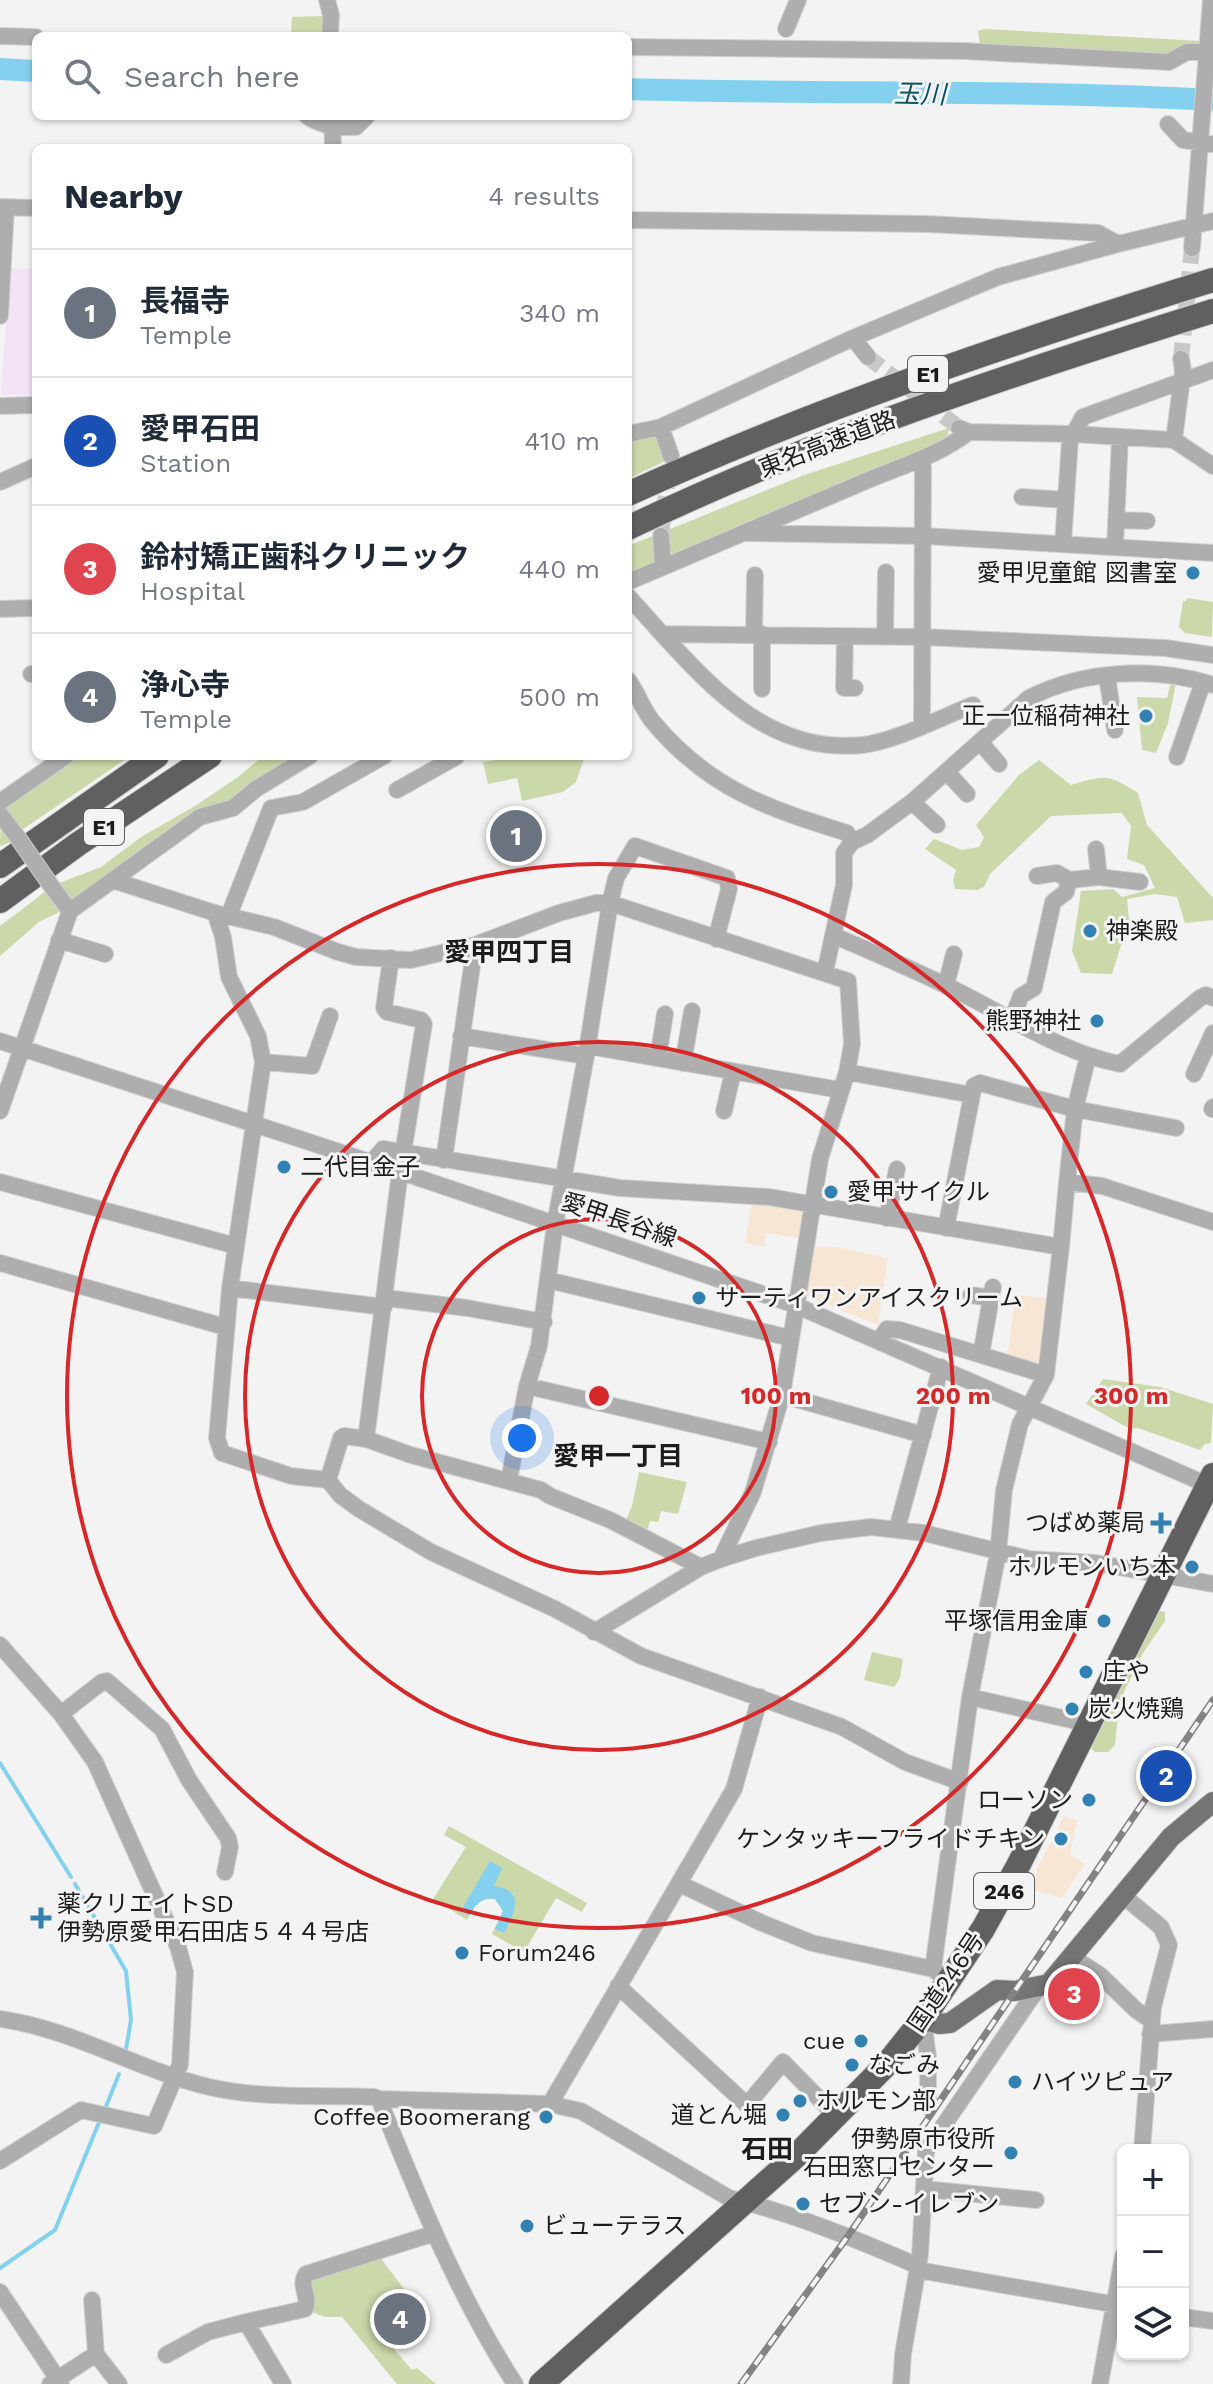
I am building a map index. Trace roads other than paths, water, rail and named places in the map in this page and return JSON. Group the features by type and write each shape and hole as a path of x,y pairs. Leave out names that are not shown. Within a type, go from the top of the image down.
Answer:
{"highway":[{"name":"東名高速道路","path":"632,492 778,429 1115,310 1213,280"},
{"name":"東名高速道路","path":"632,526 778,462 897,417 1008,377 1213,311"},
{"name":"E1","path":"0,866 151,760"},
{"name":"E1","path":"0,901 78,844 204,760"},
{"name":"国道246号","path":"549,2382 795,2157 886,2065 923,2019 941,1975 983,1929 1012,1877 1211,1482"}],"main road":[{"path":"923,2019 939,2024 950,2023 997,1990 1038,1988 1049,1984 1176,1831 1213,1802"}],"street":[{"path":"327,0 331,15 330,32"},
{"path":"786,29 798,0"},
{"path":"1192,248 1204,142 1211,0"},
{"path":"0,36 32,37"},
{"path":"632,47 964,51 1169,62 1187,52 1200,50 1208,55"},
{"path":"333,144 332,121 356,127 363,120"},
{"path":"1168,124 1183,140 1204,142"},
{"path":"0,316 3,207 32,208"},
{"path":"632,220 928,224 1098,233 1118,244"},
{"path":"632,433 661,427 853,338 998,277 1213,221"},
{"path":"853,338 868,357"},
{"path":"1174,440 1183,371 1181,359"},
{"path":"1063,543 1072,434 1083,417 1213,370"},
{"path":"0,406 32,405"},
{"path":"661,427 671,456"},
{"path":"632,580 870,479 923,460 947,449 963,430 1174,440 1213,466"},
{"path":"1115,547 1120,437"},
{"path":"922,725 923,460"},
{"path":"0,482 32,468"},
{"path":"1022,497 1066,500"},
{"path":"1116,520 1147,521"},
{"path":"745,533 924,536 1213,553"},
{"path":"661,536 663,567"},
{"path":"885,637 886,572"},
{"path":"755,575 762,689"},
{"path":"632,600 709,686 768,727 790,736 816,742 864,745 973,705"},
{"path":"0,609 32,608"},
{"path":"662,634 923,637 1165,648 1213,655"},
{"path":"844,688 845,636"},
{"path":"1177,757 1201,682 1192,652"},
{"path":"825,972 844,885 844,853 852,842 867,835 912,802 1029,698 1048,688 1107,676 1140,673 1201,682"},
{"path":"1107,676 1115,730"},
{"path":"632,691 651,720 687,759 726,786 771,809 847,833 852,842"},
{"path":"981,743 999,764"},
{"path":"0,802 60,760"},
{"path":"0,1111 70,911 200,817 233,808 256,789 303,760"},
{"path":"271,808 303,802 377,760"},
{"path":"420,760 428,772"},
{"path":"397,790 450,760"},
{"path":"947,772 967,794"},
{"path":"256,789 271,808"},
{"path":"912,802 937,825"},
{"path":"271,808 222,914 229,977 258,1036 263,1062 225,1327 217,1438 222,1453 291,1476 328,1480 340,1495 359,1509 431,1552 555,1609 641,1656 842,1727 905,1762 960,1782"},
{"path":"0,814 70,911"},
{"path":"509,1480 527,1386 544,1322 555,1224 610,903 616,878 635,846 727,878 729,889 716,939"},
{"path":"1096,849 1099,877"},
{"path":"1037,876 1057,873 1069,880 1099,877 1140,882"},
{"path":"112,880 274,927 356,957 411,960 475,945 559,913 596,903 610,903 848,981 852,1044 847,1072 820,1159 782,1395 753,1492 721,1559"},
{"path":"1012,1019 1021,996 1034,988 1053,902 1066,892 1069,880"},
{"path":"835,936 946,985 1040,1035 1088,1056 1120,1064 1200,998 1206,995 1213,998"},
{"path":"59,940 105,954"},
{"path":"444,1160 475,945"},
{"path":"946,985 954,954"},
{"path":"391,958 384,1008 387,1012 421,1020 424,1024 403,1153"},
{"path":"658,1058 663,1019"},
{"path":"683,1063 689,1019"},
{"path":"263,1062 312,1066 322,1060 332,1022"},
{"path":"1194,1074 1213,1033"},
{"path":"461,1036 658,1058 840,1090"},
{"name":"愛甲長谷線","path":"0,1041 795,1305 1211,1482"},
{"path":"680,1884 812,1943 941,1975 970,1697 998,1553 1004,1490 1020,1424 1046,1375 1075,1109 1088,1056"},
{"path":"724,1111 733,1072"},
{"path":"847,1072 972,1095"},
{"path":"946,1228 974,1086 980,1083 1146,1127 1176,1128"},
{"path":"371,1163 383,1149 620,1188 769,1197 1061,1247"},
{"path":"887,1218 897,1169"},
{"path":"366,1439 400,1172"},
{"path":"0,1182 236,1246"},
{"path":"1067,1182 1102,1186 1213,1222"},
{"path":"0,1263 225,1327"},
{"path":"548,1280 790,1338"},
{"path":"230,1288 467,1308 544,1322"},
{"path":"971,1295 992,1292 981,1355"},
{"path":"879,1341 887,1329 900,1330 1046,1375"},
{"path":"897,1529 941,1367"},
{"path":"527,1386 769,1442"},
{"path":"782,1395 923,1435"},
{"path":"328,1480 341,1438 366,1439 541,1490 610,1520 701,1567"},
{"path":"594,1632 701,1567 721,1559 821,1533 871,1527 924,1533 1029,1559 1096,1563 1213,1584"},
{"path":"0,1645 61,1714 95,1762 182,1958 185,1972 180,2065 154,2126 81,2110 0,2161"},
{"path":"61,1714 107,1681 155,1720 189,1780 228,1838 230,1847 225,1872"},
{"path":"550,2104 734,1789 760,1697"},
{"path":"970,1697 1089,1724"},
{"path":"1122,1895 1161,1927 1168,1940 1168,1953 1156,1989 1151,2027 1142,2144"},
{"path":"1072,1957 1100,1975 1151,2027 1213,2029"},
{"path":"618,1986 747,2105 783,2062 836,2116"},
{"path":"901,2384 918,2268 926,2151 1038,1988"},
{"path":"0,2019 45,2029 176,2077 242,2092 550,2104 581,2111 729,2198 854,2239 918,2268 1117,2306"},
{"path":"923,2019 928,2057 928,2107"},
{"path":"379,2099 435,2233 492,2348 515,2384"},
{"path":"924,2189 1036,2200"},
{"path":"166,2355 208,2332 305,2309 308,2304 302,2283 306,2274 435,2233"},
{"path":"0,2292 56,2382 96,2354"},
{"path":"92,2300 96,2354 122,2383"},
{"path":"1100,2384 1117,2314"},
{"path":"1189,2318 1213,2321"},
{"path":"246,2322 283,2384"}],"water":[{"path":"490,1861 502,1868 494,1886 511,1893 514,1898 514,1911 504,1933 495,1929 503,1911 495,1899 482,1901 469,1916 461,1911"}],"waterway":[{"name":"玉川","path":"0,69 32,71"},
{"name":"玉川","path":"632,89 1067,94 1213,100"},
{"path":"0,1763 71,1877"},
{"path":"75,1884 126,1971 131,2020 126,2049"},
{"path":"105,2109 119,2074"},
{"path":"0,2268 55,2230 100,2120"}],"tunnel":[{"path":"1181,359 1192,248"},
{"path":"868,357 958,427"},
{"path":"661,536 669,469"}],"railway":[{"path":"741,2384 848,2236 1213,1700"}],"place":[{"name":"愛甲児童館 図書室","path":"1193,573"},
{"name":"正一位稲荷神社","path":"1146,716"},
{"name":"長福寺","path":"516,836"},
{"name":"神楽殿","path":"1090,931"},
{"name":"熊野神社","path":"1097,1021"},
{"name":"二代目金子","path":"284,1167"},
{"name":"愛甲サイクル","path":"831,1192"},
{"name":"サーティワンアイスクリーム","path":"699,1298"},
{"name":"つばめ薬局","path":"1161,1523"},
{"name":"ホルモンいち本","path":"1192,1567"},
{"name":"平塚信用金庫","path":"1104,1621"},
{"name":"庄や","path":"1086,1672"},
{"name":"炭火焼鶏","path":"1072,1709"},
{"name":"愛甲石田","path":"1166,1776"},
{"name":"ローソン","path":"1089,1800"},
{"name":"ケンタッキーフライドチキン","path":"1061,1839"},
{"name":"薬クリエイトSD 伊勢原愛甲石田店５４４号店","path":"41,1918"},
{"name":"Forum246","path":"462,1953"},
{"name":"鈴村矯正歯科クリニック","path":"1074,1994"},
{"name":"cue","path":"861,2041"},
{"name":"なごみ","path":"852,2065"},
{"name":"ハイツピュア","path":"1015,2082"},
{"name":"ホルモン部","path":"800,2101"},
{"name":"道とん堀","path":"783,2115"},
{"name":"Coffee Boomerang","path":"546,2117"},
{"name":"伊勢原市役所 石田窓口センター","path":"1011,2153"},
{"name":"セブン-イレブン","path":"803,2204"},
{"name":"ビューテラス","path":"527,2226"},
{"name":"浄心寺","path":"400,2319"}],"district":[{"name":"愛甲四丁目","path":"509,952"},
{"name":"愛甲一丁目","path":"618,1456"},
{"name":"石田","path":"767,2149"}]}
